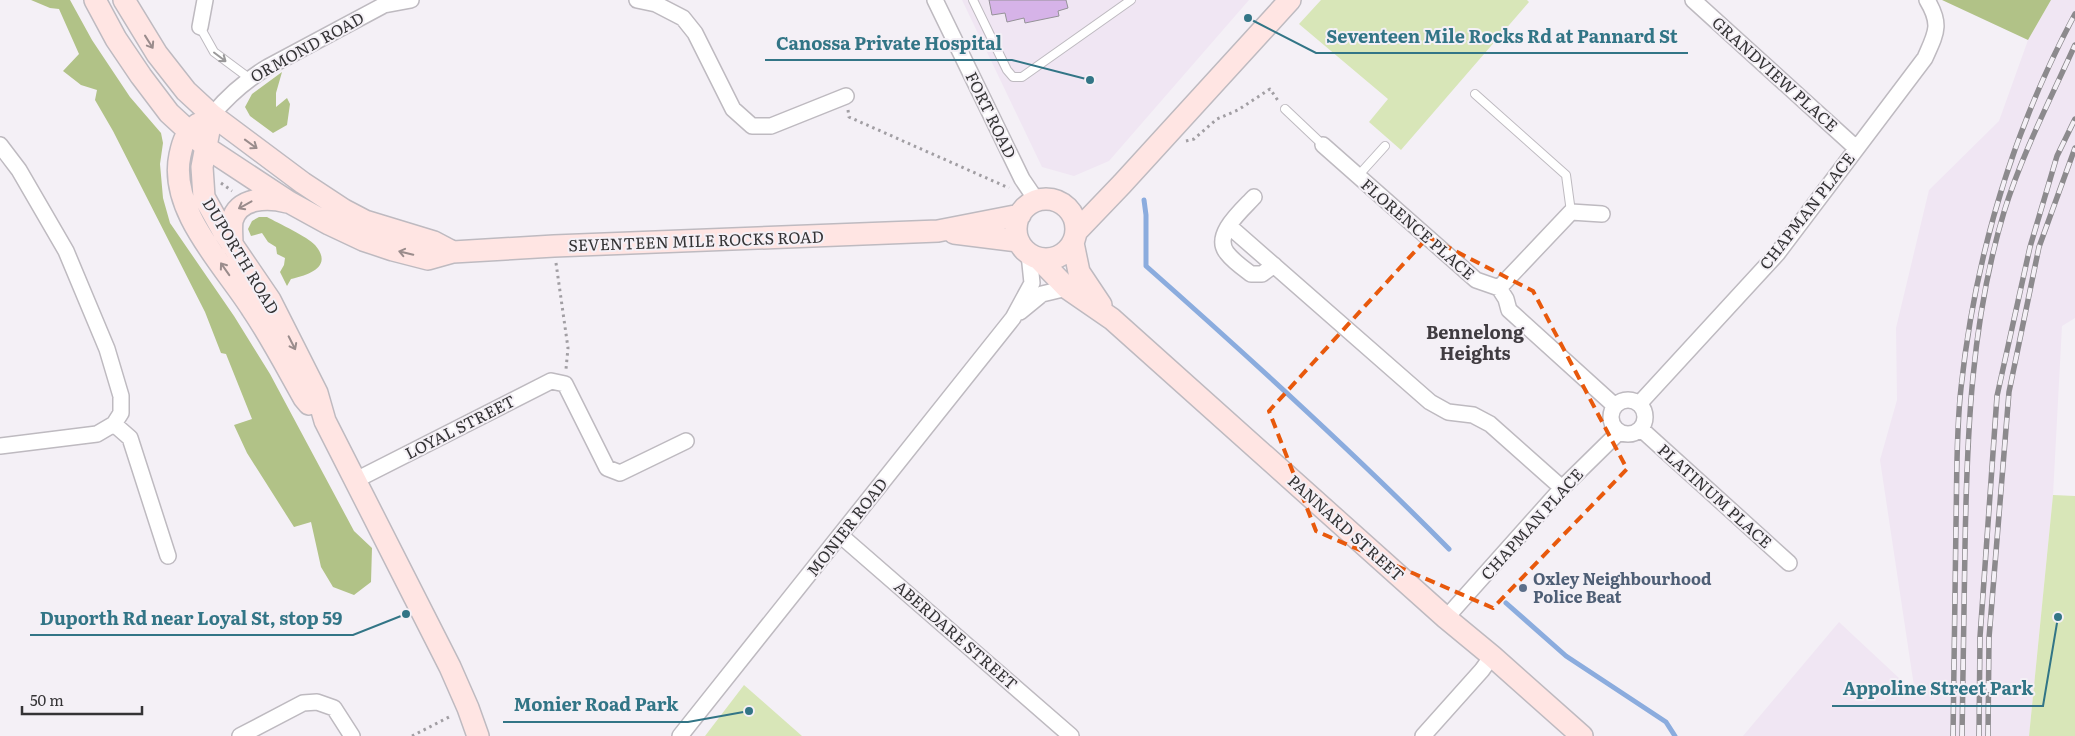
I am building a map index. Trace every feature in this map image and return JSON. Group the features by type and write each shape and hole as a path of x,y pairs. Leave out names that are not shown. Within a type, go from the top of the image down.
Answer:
{"main road":[{"name":"SEVENTEEN MILE ROCKS ROAD","path":"95,0 116,39 141,76 169,113 206,148 289,202 329,224 364,240 428,259 453,252 554,246 938,231 1020,215"},
{"name":"SEVENTEEN MILE ROCKS ROAD","path":"124,0 157,54 186,91 212,115 344,210 366,221 434,242 453,252"},
{"path":"1256,35 1280,0"},
{"path":"1074,237 1073,217 1069,210 1058,202 1044,200 1037,201 1024,209 1020,215 1016,230 1028,251 1050,259 1060,256 1074,237 1256,35 1290,0"},
{"path":"188,131 212,115"},
{"name":"DUPORTH ROAD","path":"212,115 202,167 204,198 232,245 270,300 317,393 324,421"},
{"name":"DUPORTH ROAD","path":"188,131 178,164 184,204 198,230 253,309 304,398 324,421 356,480 450,667 478,736"},
{"path":"1069,210 1122,184"},
{"path":"232,245 232,223 234,216 242,206 262,199 289,202"},
{"name":"SEVENTEEN MILE ROCKS ROAD","path":"938,231 1028,251"},
{"name":"PANNARD STREET","path":"1074,237 1079,272 1094,297 1112,319"},
{"name":"PANNARD STREET","path":"1028,251 1067,288 1112,319 1446,618 1582,736"}],"street":[{"path":"200,27 205,0"},
{"name":"ORMOND ROAD","path":"212,115 249,78 385,2 411,0"},
{"path":"637,0 655,2 683,18 695,33 733,109 752,126 771,126 846,96"},
{"name":"FORT ROAD","path":"935,0 1022,179 1037,201"},
{"name":"GRANDVIEW PLACE","path":"1693,0 1856,148"},
{"name":"CHAPMAN PLACE","path":"1639,404 1777,254 1925,58 1937,31 1934,12 1927,0"},
{"path":"0,145 19,170 66,251 107,349 120,396 121,413 114,424 97,434 0,446"},
{"name":"FLORENCE PLACE","path":"1323,145 1476,280 1488,282 1499,288"},
{"path":"1254,197 1229,226 1222,237 1222,245 1226,253 1251,274 1262,274 1274,265"},
{"path":"1602,214 1571,212 1499,288 1509,310 1615,406"},
{"path":"1229,226 1430,402 1448,412 1473,415 1490,424 1562,488"},
{"name":"MONIER ROAD","path":"680,736 1013,318 1032,283 1028,251"},
{"name":"MONIER ROAD","path":"1013,318 1042,294 1067,288"},
{"name":"LOYAL STREET","path":"356,480 551,381 565,384"},
{"path":"565,384 607,468 620,473 686,441"},
{"path":"1624,400 1635,401 1639,404 1645,416 1641,429 1633,433 1619,432 1612,423 1611,417 1615,406 1624,400"},
{"path":"114,424 130,438 168,556"},
{"name":"PLATINUM PLACE","path":"1641,429 1789,563"},
{"name":"CHAPMAN PLACE","path":"1446,618 1562,488 1619,432"},
{"name":"ABERDARE STREET","path":"840,534 1071,736"},
{"path":"1423,736 1482,670 1492,656"},
{"path":"240,736 303,703 317,702 334,708 352,736"}],"lane":[{"path":"973,0 1007,70 1013,77 1022,77 1132,0"},
{"path":"200,27 214,52 249,78"},
{"path":"1475,94 1566,175 1571,212"},
{"name":"FLORENCE PLACE","path":"1285,109 1323,145"},
{"path":"1358,176 1385,146"}],"path":[{"path":"1180,143 1194,139 1217,119 1238,110 1270,89 1285,109"},
{"path":"846,96 849,117 1008,188"},
{"path":"218,181 236,194"},
{"path":"554,246 568,348 565,384"},
{"path":"412,736 452,716"}],"highlighted area":[{"path":"1428,237 1533,291 1627,469 1493,608 1316,531 1269,411"}],"shaded area":[{"path":"962,0 1249,0 1109,161 1074,176 1042,167"},
{"path":"2051,0 2075,0 2075,318 2062,326 2053,495 2029,736 1743,736 1839,622 1915,693 1880,460 1897,400 1896,328 1929,190 1999,121 2028,40"}],"green space":[{"path":"31,0 70,0 92,40 130,97 161,133 163,143 160,164 163,198 170,223 234,316 270,374 354,531 372,548 371,582 354,595 333,587 321,567 311,522 294,527 247,453 234,425 252,419 226,354 221,353 205,312 113,131 95,100 97,90 81,85 63,71 79,54 59,9 50,8"},
{"path":"1321,0 1527,0 1529,2 1401,150 1369,122 1388,99 1299,24"},
{"path":"1942,0 2051,0 2028,40"},
{"path":"282,72 276,93 276,107 287,98 290,104 287,125 273,133 250,116 245,107 252,94"},
{"path":"259,217 267,217 300,234 315,245 322,259 316,269 291,279 287,286 280,272 285,258 277,254 276,247 268,242 262,233 251,236 248,229 252,221"},
{"path":"2053,495 2075,496 2075,736 2029,736"},
{"path":"744,685 802,736 705,736"}],"building":[{"path":"989,0 1066,0 1068,8 1058,11 1059,16 1025,23 1024,18 1007,22 1005,13 992,15"}],"waterway":[{"path":"1144,200 1146,215 1146,266 1300,405 1449,549"},
{"path":"1506,603 1566,656 1666,722 1675,736"}],"railway":[{"path":"1953,736 1957,439 1967,339 1987,242 2015,149 2033,103 2075,14"},
{"path":"1962,736 1967,462 1973,378 1984,294 1993,253 2011,190 2037,127 2075,45"},
{"path":"1979,736 1980,637 1997,396 2030,247 2057,156 2075,119"},
{"path":"1988,736 1989,638 2009,392 2039,247 2075,148"}],"place":[{"name":"Seventeen Mile Rocks Rd at Pannard St","path":"1248,18"},
{"name":"Canossa Private Hospital","path":"1090,80"},
{"name":"Oxley Neighbourhood Police Beat","path":"1523,588"},
{"name":"Duporth Rd near Loyal St, stop 59","path":"406,614"},
{"name":"Appoline Street Park","path":"2058,617"},
{"name":"Monier Road Park","path":"749,711"}],"district":[{"name":"Bennelong Heights","path":"1475,343"}]}
